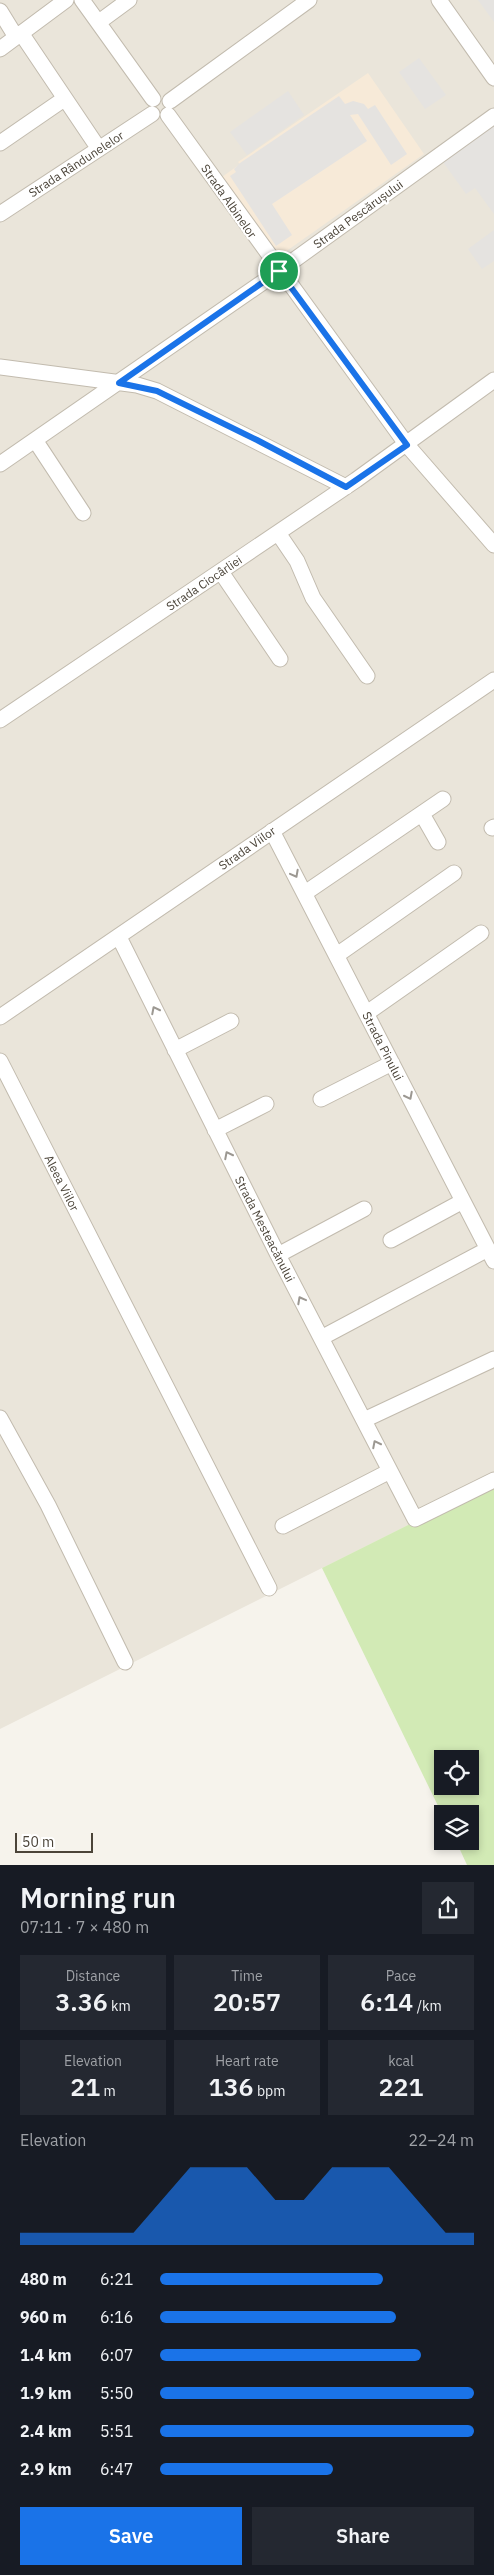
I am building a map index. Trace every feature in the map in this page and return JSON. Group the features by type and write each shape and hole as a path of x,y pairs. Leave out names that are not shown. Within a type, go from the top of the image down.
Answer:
{"street":[{"path":"0,49 66,0"},
{"path":"82,0 99,22 153,106 158,118 309,0"},
{"path":"99,22 129,0"},
{"path":"439,0 494,78"},
{"path":"0,11 99,149"},
{"path":"0,143 64,99"},
{"name":"Strada Rândunelelor","path":"0,214 99,149 153,106"},
{"name":"Strada Albinelor","path":"169,108 279,271 407,445 492,541"},
{"name":"Strada Pescărușului","path":"0,464 279,271 494,116"},
{"path":"0,367 119,383 157,391 257,440 346,487"},
{"name":"Strada Ciocârliei","path":"0,720 346,487 407,445 494,380"},
{"path":"35,440 83,513"},
{"path":"278,533 297,561 313,598 367,676"},
{"path":"221,572 280,659"},
{"name":"Strada Viilor","path":"0,1017 494,680"},
{"path":"305,893 444,799"},
{"path":"422,814 438,842"},
{"name":"Strada Pinului","path":"272,831 463,1201 490,1246"},
{"path":"337,955 454,873"},
{"path":"366,1013 481,933"},
{"name":"Strada Mesteacănului","path":"119,937 278,1254 415,1519 494,1480"},
{"path":"175,1050 231,1021"},
{"name":"Aleea Viilor","path":"0,1061 269,1588"},
{"path":"321,1099 392,1063"},
{"path":"215,1130 266,1104"},
{"path":"391,1240 463,1201"},
{"path":"278,1254 364,1209"},
{"path":"321,1338 490,1246"},
{"path":"364,1420 494,1359"},
{"path":"0,1418 48,1505 125,1662"},
{"path":"284,1526 390,1471"}],"shaded area":[{"path":"0,0 494,0 494,1482 0,1729"},
{"path":"478,0 494,0 494,22"},
{"path":"419,58 446,95 425,109 399,72"},
{"path":"368,73 424,154 278,257 222,177 240,164 238,162"},
{"path":"288,91 304,115 247,155 230,132"},
{"path":"339,96 345,104 353,101 364,104 368,109 375,105 407,154 391,165 358,114 350,115 367,141 272,204 292,235 276,246 230,176 236,172 234,169 240,163"},
{"path":"494,125 494,214 475,188 466,194 443,162"},
{"path":"494,230 494,261 482,269 468,249"}],"green space":[{"path":"494,1482 494,1865 467,1865 460,1850 479,1850 479,1805 438,1805 322,1568"}],"route":[{"path":"279,271 407,445 346,487 257,440 157,391 136,385 119,383 279,271"}]}
